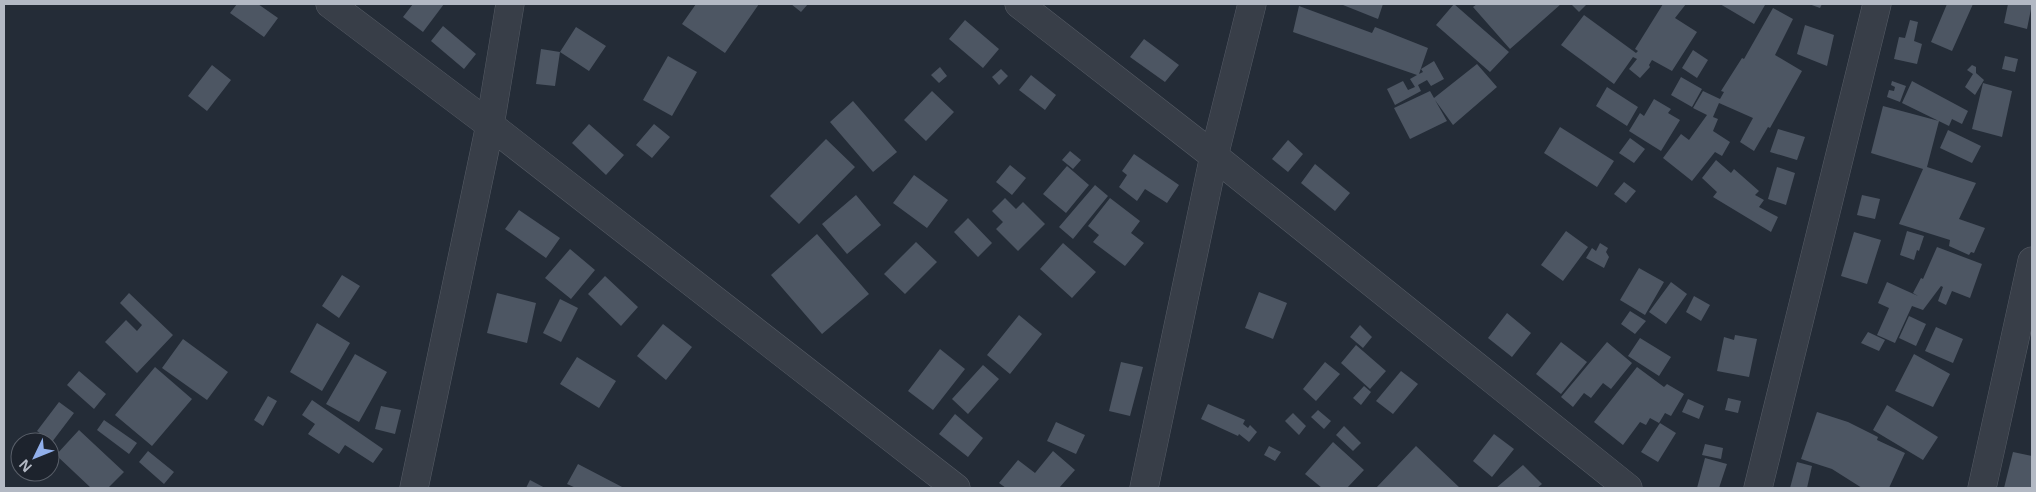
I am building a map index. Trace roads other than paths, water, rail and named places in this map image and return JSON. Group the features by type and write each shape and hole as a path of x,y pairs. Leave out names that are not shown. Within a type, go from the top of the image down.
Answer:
{"street":[{"path":"330,4 490,125 956,488"},
{"path":"414,488 490,125 510,4"},
{"path":"1019,4 1214,156 1628,488"},
{"path":"1144,488 1214,156 1252,4"},
{"path":"1758,488 1877,4"},
{"path":"1982,488 2032,261"}]}
